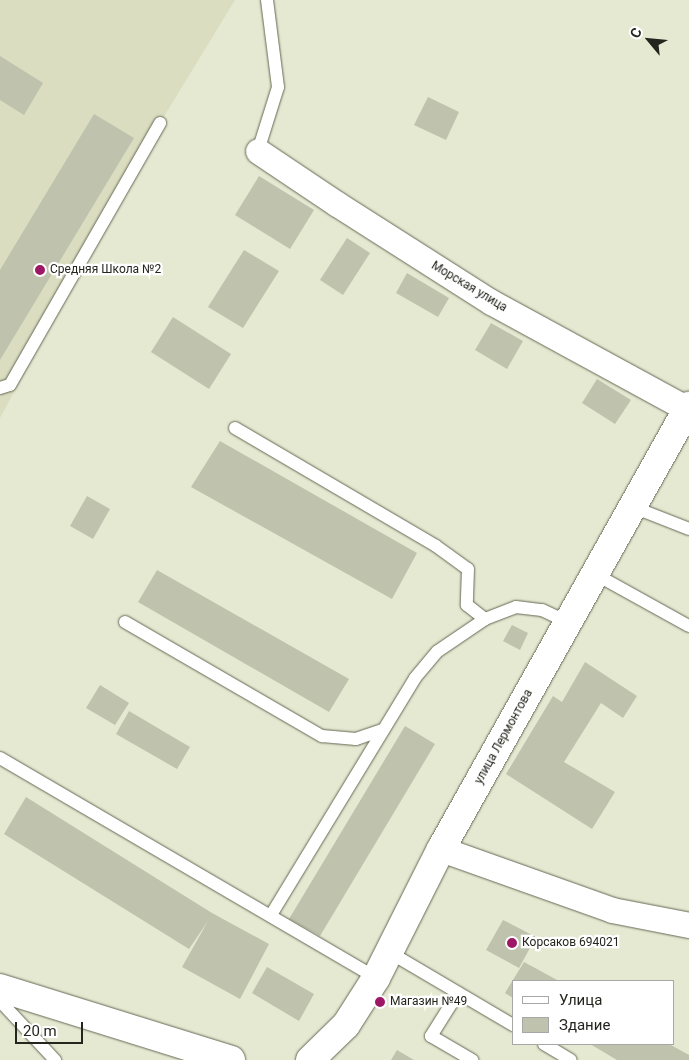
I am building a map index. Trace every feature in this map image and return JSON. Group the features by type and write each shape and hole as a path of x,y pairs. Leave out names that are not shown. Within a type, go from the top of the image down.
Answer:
{"street":[{"name":"Морская улица","path":"258,151 337,204 491,302 688,407"},
{"name":"улица Лермонтова","path":"310,1060 346,1025 376,978 441,850 688,407"},
{"path":"441,850 612,910 689,925"},
{"path":"0,988 231,1060"}],"lane":[{"path":"258,151 278,87 267,0"},
{"path":"0,388 10,385 160,123"},
{"path":"235,428 436,546 468,569 466,605 485,620"},
{"path":"633,507 689,529"},
{"path":"595,574 689,626"},
{"path":"271,915 382,730 415,678 438,651 485,620 516,607 542,610 568,622"},
{"path":"125,622 322,736 356,739 382,730"},
{"path":"0,758 376,978"},
{"path":"389,952 512,1024"},
{"path":"458,992 431,1036 472,1060"},
{"path":"0,1001 54,1060"},
{"path":"546,1045 571,1060"}],"shaded area":[{"name":"Средняя Школа №2","path":"0,0 235,0 160,123 0,418"}],"building":[{"path":"0,56 43,83 24,115 0,100"},
{"path":"428,97 459,112 446,140 414,125"},
{"path":"94,114 134,138 0,360 0,270"},
{"path":"259,176 314,210 290,249 235,215"},
{"path":"347,238 370,253 343,295 320,280"},
{"path":"244,250 279,271 243,328 208,307"},
{"path":"407,273 449,298 438,317 396,293"},
{"path":"173,317 231,354 209,389 151,352"},
{"path":"491,323 523,341 507,369 475,350"},
{"path":"597,379 631,400 615,424 582,403"},
{"path":"220,441 417,553 392,599 191,487"},
{"path":"87,496 110,509 93,539 70,526"},
{"path":"157,570 349,679 329,712 138,602"},
{"path":"512,625 528,633 520,650 503,641"},
{"path":"585,662 637,696 623,718 601,703 564,762 615,792 592,829 506,774 553,696 562,702"},
{"path":"100,685 129,703 115,725 86,708"},
{"path":"129,711 190,747 177,769 116,734"},
{"path":"405,726 435,744 320,936 289,919"},
{"path":"26,797 212,913 269,944 240,999 182,967 208,921 189,949 4,834"},
{"path":"503,920 536,937 519,968 486,950"},
{"path":"524,962 557,980 513,980"},
{"path":"267,967 314,994 299,1021 252,993"},
{"path":"512,982 512,997 505,993"},
{"path":"592,1045 671,1045 689,1055 689,1060 617,1060"},
{"path":"397,1050 414,1060 391,1060"}],"place":[{"name":"Средняя Школа №2","path":"40,270"},
{"name":"Корсаков 694021","path":"512,943"},
{"name":"Магазин №49","path":"380,1002"}]}
